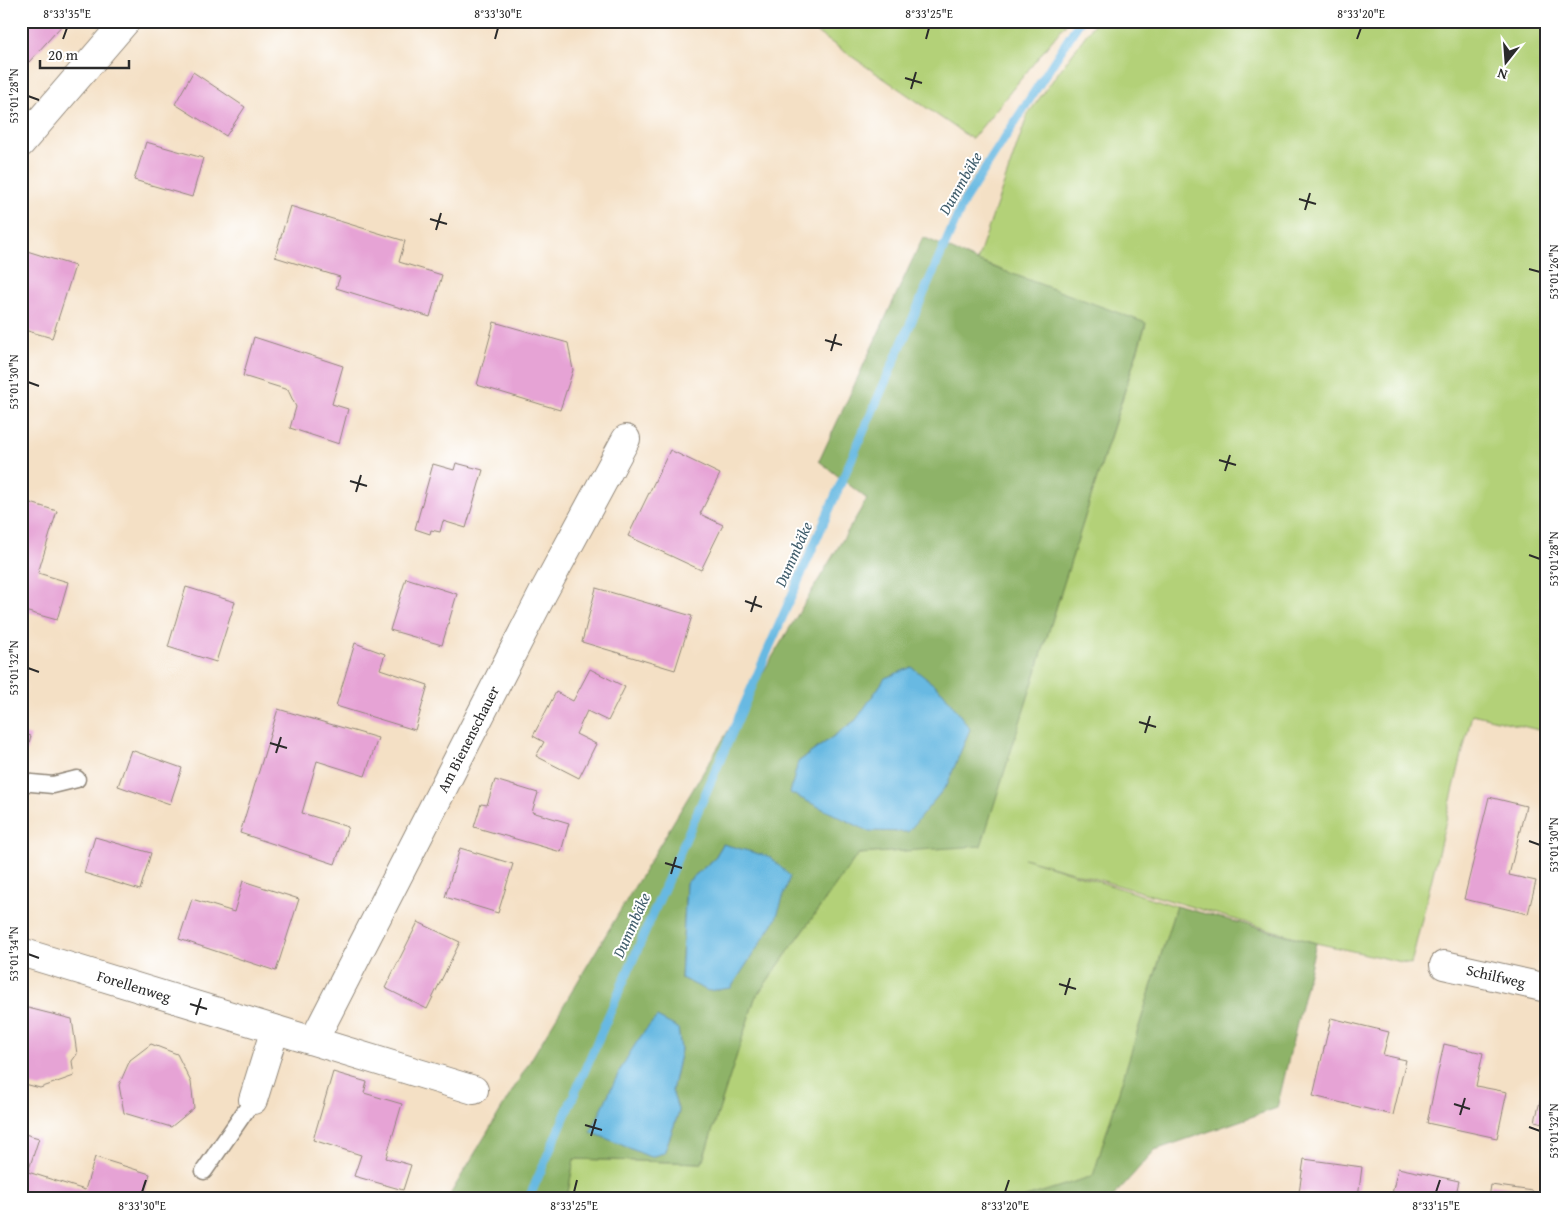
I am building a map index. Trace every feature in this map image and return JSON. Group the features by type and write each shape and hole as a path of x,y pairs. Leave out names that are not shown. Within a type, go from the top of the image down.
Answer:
{"street":[{"path":"21,143 126,21"},
{"name":"Am Bienenschauer","path":"314,1040 543,593 626,439"},
{"name":"Forellenweg","path":"21,952 474,1090"},
{"name":"Schilfweg","path":"1444,965 1547,988"},
{"path":"253,1100 275,1029"}],"lane":[{"path":"21,782 53,785 77,778"},
{"path":"204,1171 253,1100"}],"green space":[{"path":"800,21 1068,21 972,139"},
{"path":"1096,21 1547,21 1547,732 1472,714 1411,964 1316,943 1024,858 1176,906 1093,1177 1023,1198 567,1198 574,1159 702,1163 755,998 858,854 981,845 1146,324 977,261 1028,114"},
{"path":"923,237 977,261 1146,323 981,846 858,854 755,998 702,1163 574,1159 567,1198 448,1198 867,499 819,461","holes":["856,720 947,785 928,807 798,762","723,844 681,979 686,883 714,859","678,1028 681,1050 672,1091 679,1112 664,1153"]},
{"path":"1176,906 1316,943 1277,1108 1155,1150 1112,1198 1023,1198 1093,1176"}],"water":[{"path":"912,667 943,692 970,729 947,785 908,832 868,831 790,793 798,762 856,720 885,678"},
{"path":"723,844 770,857 790,876 776,919 731,988 708,991 681,978 686,883 714,859"},
{"path":"657,1017 678,1028 681,1050 672,1091 679,1112 664,1153 650,1157 591,1132 612,1086 636,1043"}],"building":[{"path":"21,21 62,21 64,23 29,62 21,56"},
{"path":"193,72 245,107 226,136 175,104"},
{"path":"146,142 203,158 192,197 134,180"},
{"path":"290,206 405,241 399,262 442,275 430,317 336,288 340,277 275,257"},
{"path":"27,251 75,266 52,338 21,329 21,269"},
{"path":"494,322 568,343 573,370 560,410 477,385"},
{"path":"254,337 343,366 332,404 348,409 339,444 290,428 296,407 288,390 243,376"},
{"path":"670,450 720,474 700,514 723,525 701,570 628,536"},
{"path":"456,463 483,470 466,528 443,521 440,532 431,530 430,534 415,529 433,464 454,470"},
{"path":"21,500 57,511 38,573 68,582 57,620 21,610"},
{"path":"406,578 457,594 442,645 390,630"},
{"path":"186,587 235,602 216,662 168,647"},
{"path":"596,588 692,616 675,670 582,642"},
{"path":"355,643 385,654 380,669 428,685 415,730 336,706"},
{"path":"590,669 625,687 608,721 587,711 576,734 596,744 579,778 536,756 544,742 533,736 556,692 573,701"},
{"path":"278,709 378,738 365,776 317,761 302,813 348,827 335,864 240,833"},
{"path":"21,733 31,736 22,766 21,765"},
{"path":"131,750 182,768 170,804 118,786"},
{"path":"495,780 538,793 532,812 569,823 561,852 474,827 481,804 487,805"},
{"path":"1489,797 1526,806 1509,875 1536,881 1528,914 1464,899"},
{"path":"95,837 151,853 140,890 84,873"},
{"path":"460,848 513,864 498,913 445,897"},
{"path":"243,881 299,899 276,971 179,939 192,899 234,912"},
{"path":"418,922 460,942 427,1009 385,988"},
{"path":"28,1008 72,1019 77,1054 72,1061 74,1076 40,1088 21,1083 21,1072 24,1067 21,1050 21,1013"},
{"path":"1331,1018 1389,1032 1383,1055 1406,1060 1393,1115 1313,1096"},
{"path":"151,1044 177,1054 191,1082 194,1108 171,1127 124,1113 119,1085 130,1060"},
{"path":"1444,1044 1483,1053 1476,1086 1507,1092 1497,1138 1427,1123"},
{"path":"333,1072 367,1082 364,1093 402,1104 386,1158 411,1165 403,1190 354,1176 361,1155 313,1140"},
{"path":"1545,1082 1547,1082 1547,1124 1535,1121"},
{"path":"21,1133 39,1138 28,1172 85,1190 95,1157 150,1174 143,1198 21,1198"},
{"path":"1304,1159 1362,1167 1358,1198 1325,1198 1326,1196 1299,1192"},
{"path":"1398,1168 1459,1181 1455,1198 1391,1198"},
{"path":"1491,1185 1533,1191 1532,1198 1489,1198"}],"waterway":[{"name":"Dummbäke","path":"529,1198 964,201 1080,21"}]}
